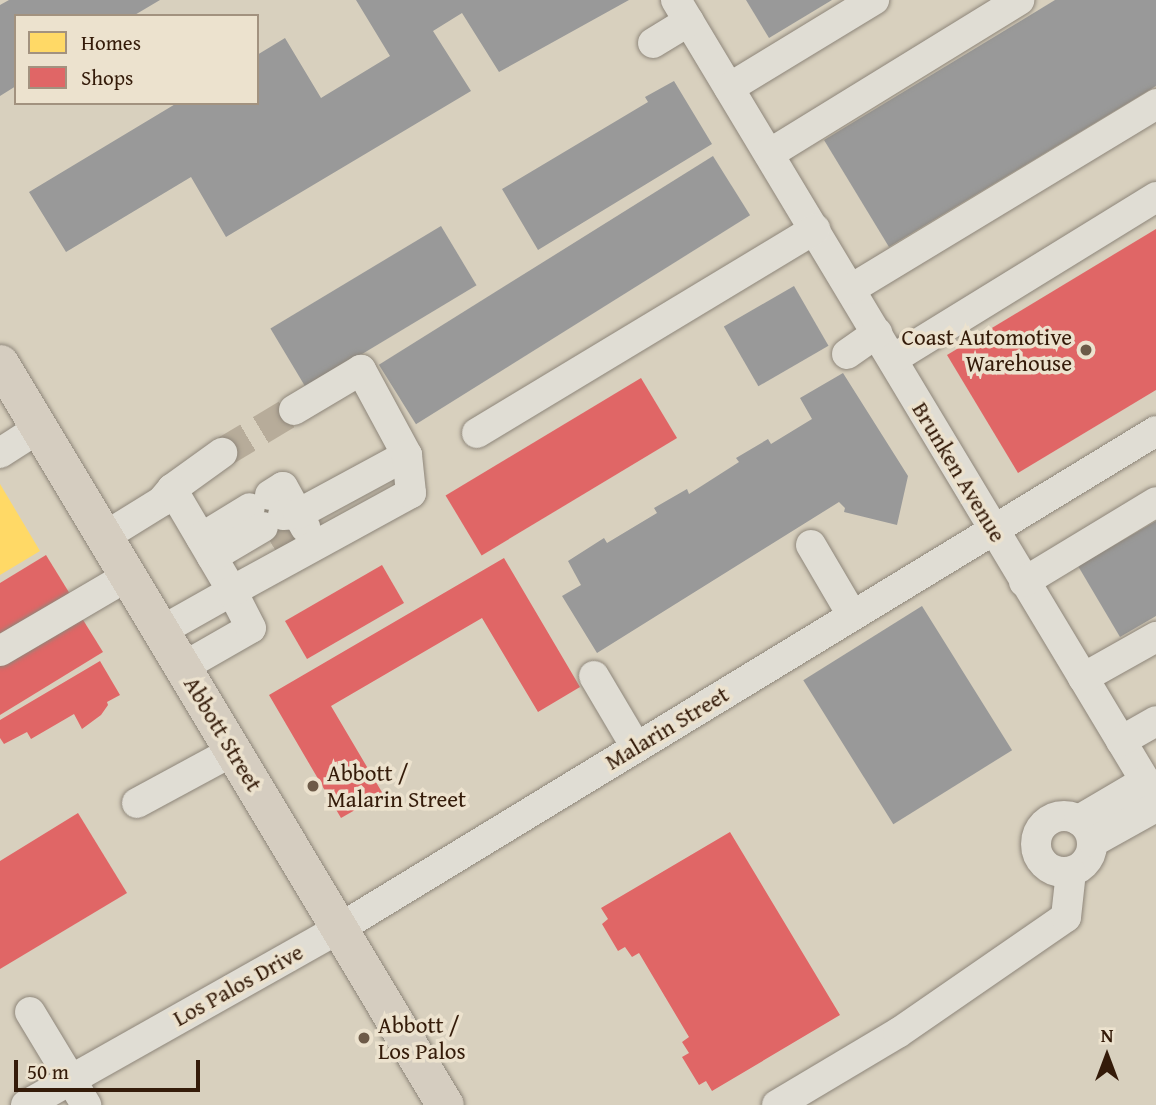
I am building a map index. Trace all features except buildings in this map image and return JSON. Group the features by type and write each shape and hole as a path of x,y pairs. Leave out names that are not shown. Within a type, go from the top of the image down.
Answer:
{"main road":[{"name":"Abbott Street","path":"0,363 446,1105"}],"street":[{"path":"729,88 874,0"},
{"path":"769,154 1019,0"},
{"path":"653,43 682,11"},
{"name":"Brunken Avenue","path":"682,11 893,359 1152,796"},
{"path":"851,289 1156,104"},
{"path":"893,359 1156,197"},
{"path":"477,433 814,229"},
{"path":"847,354 877,333"},
{"path":"216,564 316,546 411,493 407,455 361,370 294,410"},
{"path":"0,453 39,428"},
{"name":"Malarin Street","path":"340,928 1156,431"},
{"path":"104,537 162,501 172,489 222,453"},
{"path":"161,631 216,564 276,514 407,455"},
{"path":"172,489 251,628 183,667"},
{"path":"1024,582 1156,502"},
{"path":"276,514 316,546"},
{"path":"811,545 852,615"},
{"path":"0,650 128,576"},
{"path":"1083,678 1156,637"},
{"path":"594,676 636,747"},
{"path":"1121,741 1156,721"},
{"path":"137,803 233,751"},
{"path":"1086,831 1152,796"},
{"path":"1071,816 1086,831 1089,858 1071,872 1053,870 1045,865 1036,849 1036,839 1045,823 1053,818 1071,816"},
{"path":"777,1105 898,1032 1066,917 1071,872"},
{"name":"Los Palos Drive","path":"26,1105 340,928"},
{"path":"30,1012 86,1105"}],"tunnel":[{"path":"222,453 294,410"},
{"path":"269,540 290,527"}],"place":[{"name":"Coast Automotive Warehouse","path":"1086,350"},
{"name":"Abbott / Malarin Street","path":"313,786"},
{"name":"Abbott / Los Palos","path":"364,1038"}]}
